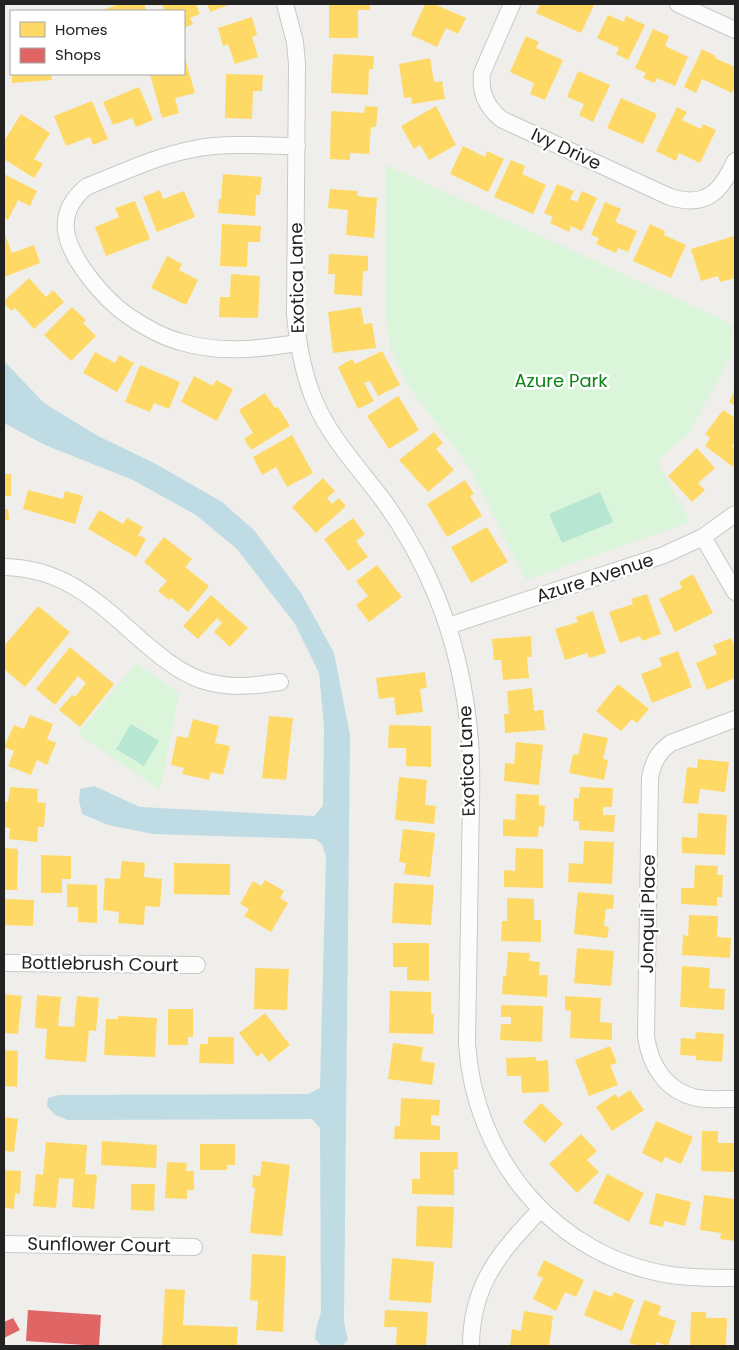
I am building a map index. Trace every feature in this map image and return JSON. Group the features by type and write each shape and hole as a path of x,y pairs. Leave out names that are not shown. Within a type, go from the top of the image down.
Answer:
{"street":[{"name":"Exotica Lane","path":"285,4 295,42 297,64 295,316 304,373 315,402 326,423 341,447 383,500 424,568 448,626 464,694 470,742 468,1043 473,1085 481,1115 498,1154 509,1172 541,1209 582,1242 610,1257 640,1268 671,1275 702,1278 735,1278"},
{"name":"Ivy Drive","path":"512,4 482,73 481,84 487,104 501,119 680,200 690,201 711,195 726,181 735,161"},
{"path":"678,4 735,30"},
{"path":"297,146 221,146 195,148 168,155 86,187 71,203 67,212 66,229 77,260 91,280 125,314 146,327 179,342 219,350 251,350 298,343"},
{"name":"Azure Avenue","path":"448,626 664,555 703,537 735,514"},
{"path":"703,537 735,592"},
{"path":"4,567 35,571 57,578 78,588 97,601 165,661 183,672 202,680 232,686 253,686 280,682"},
{"name":"Jonquil Place","path":"735,720 671,743 662,749 652,767 650,778 646,1036 649,1052 655,1067 661,1076 678,1090 698,1098 735,1099"},
{"name":"Bottlebrush Court","path":"4,963 197,965"},
{"path":"471,1346 474,1314 485,1280 496,1260 510,1241 541,1209"},
{"name":"Sunflower Court","path":"4,1244 194,1247"}],"green space":[{"name":"Azure Park","path":"386,165 732,324 731,356 689,433 657,461 690,522 526,580 471,470 407,384 390,347 385,307"},
{"path":"600,492 613,522 562,543 549,514"},
{"path":"136,663 179,693 160,790 78,734"},
{"path":"131,724 159,741 144,766 116,749"}],"water":[{"path":"4,361 44,403 96,435 156,464 222,502 254,530 301,593 334,653 350,735 344,1322 348,1340 342,1346 322,1346 315,1339 321,1312 320,1128 312,1119 68,1120 55,1115 47,1106 48,1098 59,1095 308,1094 320,1088 326,857 322,844 315,839 153,834 108,825 82,814 79,800 80,789 94,786 140,807 314,816 323,806 324,726 319,673 295,624 237,549 196,515 133,480 45,445 4,423"}],"building: Homes":[{"path":"119,4 144,4 147,10 103,10"},
{"path":"162,4 196,4 200,14 190,18 193,24 185,28 185,10 164,10"},
{"path":"207,4 231,4 210,12"},
{"path":"329,4 370,4 370,10 358,10 358,38 329,38"},
{"path":"425,4 434,4 466,18 458,34 446,28 437,47 411,35"},
{"path":"540,4 594,5 581,33 536,13"},
{"path":"608,15 624,22 626,16 645,25 628,60 616,54 619,48 597,38"},
{"path":"252,17 257,35 252,37 258,57 235,64 228,44 223,46 218,28"},
{"path":"653,29 669,36 665,46 688,57 675,86 657,78 655,83 643,78 646,73 635,68"},
{"path":"526,36 539,42 536,48 563,60 545,100 530,94 534,83 510,72"},
{"path":"702,49 716,56 715,58 735,67 735,86 732,93 702,79 696,93 684,87"},
{"path":"333,54 374,56 373,69 369,69 368,95 331,93"},
{"path":"430,58 434,82 442,81 445,99 412,104 411,97 404,98 399,64"},
{"path":"186,62 195,93 175,98 179,113 162,118 150,75 185,75"},
{"path":"578,71 610,85 593,122 579,115 584,104 567,97"},
{"path":"226,74 263,75 262,91 253,91 252,119 225,118"},
{"path":"12,75 51,75 52,80 12,83"},
{"path":"139,87 153,120 136,127 132,118 113,125 103,102"},
{"path":"621,98 657,114 643,144 607,128"},
{"path":"92,101 108,139 93,145 90,137 66,146 54,116"},
{"path":"365,106 378,107 376,127 371,127 369,154 350,153 350,160 330,159 331,111 364,113"},
{"path":"436,106 456,145 429,160 420,145 414,149 401,126"},
{"path":"677,107 687,112 682,120 701,129 703,124 716,130 700,163 679,153 676,161 656,151"},
{"path":"21,114 50,133 34,159 43,164 34,178 4,159 6,153 4,152 4,141"},
{"path":"463,146 485,157 487,151 504,159 488,192 450,174"},
{"path":"511,160 525,166 522,174 546,185 533,214 494,197"},
{"path":"4,174 37,191 30,206 18,200 8,220 4,218"},
{"path":"223,174 262,177 260,195 256,195 255,216 218,213"},
{"path":"557,184 574,191 570,199 577,202 582,191 597,198 582,231 571,226 569,232 550,223 553,217 544,213"},
{"path":"330,189 358,191 357,196 377,198 374,238 346,235 348,210 328,208"},
{"path":"160,190 163,199 184,191 195,217 157,232 143,197"},
{"path":"135,201 150,239 106,256 95,227 119,217 115,208"},
{"path":"605,202 621,209 615,222 637,231 628,252 618,248 616,253 596,244 599,238 591,235"},
{"path":"222,224 261,226 260,242 248,242 247,267 220,266"},
{"path":"650,224 665,231 664,235 686,245 671,278 633,261"},
{"path":"4,232 12,253 34,245 40,263 4,277"},
{"path":"734,236 735,278 720,282 718,276 701,281 691,249"},
{"path":"329,254 368,256 368,271 363,271 362,296 334,294 335,274 328,274"},
{"path":"167,256 182,264 179,270 198,280 186,305 151,288"},
{"path":"231,274 260,276 258,318 219,317 220,297 230,297"},
{"path":"29,278 46,297 53,290 64,302 34,329 15,308 11,311 4,303"},
{"path":"72,307 86,320 83,323 96,336 71,361 44,335"},
{"path":"361,307 364,324 372,323 376,348 333,353 328,312"},
{"path":"382,351 400,385 378,396 370,381 364,383 374,401 358,409 338,367 352,359 355,364"},
{"path":"95,352 115,363 119,355 134,363 117,392 83,373"},
{"path":"140,365 180,382 169,409 154,403 150,412 125,402"},
{"path":"194,376 213,386 216,380 233,389 217,421 181,402"},
{"path":"735,389 735,406 729,402"},
{"path":"265,393 275,408 278,407 290,426 251,450 244,439 253,433 239,410"},
{"path":"398,396 419,430 389,449 367,416"},
{"path":"723,410 735,418 735,442 732,446 735,448 735,463 733,467 705,446 710,438 705,434"},
{"path":"434,432 443,443 436,449 454,470 428,492 399,460"},
{"path":"292,435 313,473 287,487 276,467 262,475 253,457"},
{"path":"697,448 715,468 698,483 705,490 692,502 668,476"},
{"path":"4,474 11,474 11,496 4,496"},
{"path":"323,478 335,491 327,498 332,504 339,498 346,506 316,533 292,507"},
{"path":"465,480 474,494 470,496 482,516 447,537 427,504"},
{"path":"28,490 63,499 65,491 83,496 75,524 23,509"},
{"path":"4,509 8,509 9,520 4,520"},
{"path":"99,510 123,524 127,518 143,527 138,535 146,539 136,557 88,529"},
{"path":"353,518 365,534 356,541 368,557 348,571 324,539"},
{"path":"487,527 508,562 471,583 451,547"},
{"path":"164,537 192,559 185,567 209,586 188,612 171,598 169,600 158,591 167,581 144,562"},
{"path":"377,565 402,597 369,622 356,605 368,596 356,581"},
{"path":"693,574 713,613 675,632 659,599 682,588 679,582"},
{"path":"647,594 661,634 642,641 640,636 620,643 609,612 633,604 631,599"},
{"path":"211,595 248,628 230,647 214,632 222,623 217,618 198,639 183,626"},
{"path":"38,606 70,632 25,687 4,669 4,646"},
{"path":"593,611 606,653 589,658 587,653 565,660 555,629 578,622 576,617"},
{"path":"531,636 532,657 527,657 529,678 503,680 501,660 494,660 492,639"},
{"path":"731,638 735,648 735,678 707,690 696,663 717,654 713,645"},
{"path":"70,647 114,684 80,727 59,710 72,695 75,697 86,683 78,676 55,705 36,689"},
{"path":"678,651 692,687 652,703 641,674 662,666 659,658"},
{"path":"425,672 427,688 420,689 423,712 396,715 394,697 379,699 376,678"},
{"path":"618,684 649,709 637,723 632,719 621,731 596,711"},
{"path":"532,688 534,711 543,710 545,730 505,733 504,714 509,714 507,691"},
{"path":"30,715 53,724 47,739 56,743 47,765 37,760 31,775 8,766 14,751 4,747 14,725 24,729"},
{"path":"269,716 293,718 286,780 262,778"},
{"path":"193,719 219,726 215,743 230,746 223,775 211,772 209,780 182,774 184,768 171,765 177,736 188,738"},
{"path":"389,725 431,726 431,767 406,766 406,748 388,748"},
{"path":"583,733 608,738 603,759 608,760 604,780 569,773 573,754 578,755"},
{"path":"516,742 543,745 539,785 504,781 505,763 514,764"},
{"path":"698,759 729,762 725,792 700,789 698,804 683,803 687,767 697,768"},
{"path":"399,777 427,780 425,805 436,806 434,824 395,820"},
{"path":"10,787 38,789 37,802 46,803 44,827 38,827 37,842 9,839 10,828 4,827 4,801 8,802"},
{"path":"580,787 613,788 612,807 603,807 603,815 615,815 614,832 579,830 579,821 573,821 574,798 579,798"},
{"path":"516,794 539,795 539,805 545,806 544,827 539,826 538,837 503,836 503,819 515,820"},
{"path":"698,813 727,815 725,855 682,853 682,837 697,838"},
{"path":"403,829 435,833 430,877 404,874 406,863 399,862"},
{"path":"584,841 614,842 612,884 568,882 569,863 583,864"},
{"path":"4,848 18,849 17,890 4,890"},
{"path":"516,848 543,849 543,888 504,887 504,870 515,871"},
{"path":"41,855 71,856 71,879 62,879 62,893 41,893"},
{"path":"122,861 145,863 144,877 162,879 160,907 145,906 144,925 118,923 119,912 103,910 105,878 120,879"},
{"path":"174,863 230,864 230,895 174,894"},
{"path":"695,865 718,866 717,875 723,875 722,897 717,897 717,906 681,904 681,888 694,888"},
{"path":"265,880 284,891 280,898 288,903 271,932 244,916 249,909 240,904 253,881 261,886"},
{"path":"394,883 434,885 431,925 392,923"},
{"path":"67,884 97,885 97,923 78,922 78,907 67,907"},
{"path":"578,892 614,895 613,909 606,909 604,926 609,927 607,938 574,934"},
{"path":"507,898 534,899 534,920 541,920 541,942 501,941 502,921 507,921"},
{"path":"4,899 34,900 33,926 4,925"},
{"path":"689,915 718,916 717,937 731,938 730,958 682,955 683,935 688,936"},
{"path":"393,943 429,943 429,981 407,980 407,967 393,967"},
{"path":"577,948 614,951 611,986 574,983"},
{"path":"508,952 530,953 529,961 540,962 539,975 548,975 547,997 502,994 503,976 506,976"},
{"path":"682,966 710,968 709,988 725,989 724,1010 680,1007"},
{"path":"255,968 289,969 287,1010 254,1009"},
{"path":"390,991 431,992 431,1014 434,1014 433,1034 389,1033"},
{"path":"4,994 22,996 18,1034 4,1033"},
{"path":"37,995 61,997 58,1026 74,1027 77,996 99,998 96,1031 89,1030 86,1062 45,1059 47,1029 35,1028"},
{"path":"565,996 601,998 600,1022 612,1023 612,1040 570,1038 571,1011 565,1010"},
{"path":"501,1005 543,1006 542,1042 500,1040 501,1024 511,1024 511,1017 501,1017"},
{"path":"168,1009 193,1009 193,1037 188,1037 188,1045 168,1045"},
{"path":"265,1013 290,1045 269,1062 262,1053 257,1057 239,1033"},
{"path":"118,1016 157,1018 155,1057 104,1055 106,1019 118,1019"},
{"path":"696,1032 724,1034 722,1062 696,1060 696,1056 680,1055 681,1038 695,1039"},
{"path":"208,1037 234,1037 234,1064 199,1063 200,1044 208,1044"},
{"path":"393,1043 423,1047 421,1061 435,1063 432,1085 388,1079"},
{"path":"610,1046 617,1063 610,1065 618,1085 589,1096 575,1060"},
{"path":"4,1050 18,1051 17,1087 4,1086"},
{"path":"536,1057 536,1061 548,1060 549,1092 522,1093 521,1076 507,1076 506,1058"},
{"path":"630,1090 644,1110 612,1131 596,1107 615,1094 618,1098"},
{"path":"401,1098 440,1100 439,1116 431,1115 431,1125 440,1126 440,1140 394,1139 395,1126 400,1126"},
{"path":"541,1103 563,1124 545,1143 523,1122"},
{"path":"4,1117 18,1119 14,1152 4,1151"},
{"path":"656,1121 693,1137 681,1164 665,1157 662,1163 642,1153"},
{"path":"702,1131 718,1131 718,1143 735,1143 735,1172 701,1171"},
{"path":"581,1134 597,1151 587,1160 599,1172 577,1193 549,1164"},
{"path":"102,1141 157,1145 156,1168 101,1165"},
{"path":"46,1142 87,1145 85,1174 97,1175 94,1209 72,1207 74,1179 59,1178 56,1208 33,1206 36,1174 43,1175"},
{"path":"200,1144 235,1144 235,1165 227,1165 227,1170 200,1170"},
{"path":"420,1152 458,1152 458,1169 454,1169 454,1195 412,1194 412,1179 420,1179"},
{"path":"262,1161 290,1165 282,1236 250,1233 255,1188 252,1187 253,1175 260,1176"},
{"path":"167,1162 187,1163 186,1171 194,1171 194,1190 187,1190 187,1199 165,1198"},
{"path":"4,1170 21,1171 20,1194 15,1193 14,1209 4,1208"},
{"path":"607,1174 644,1193 629,1222 593,1203"},
{"path":"131,1184 155,1184 154,1211 131,1210"},
{"path":"656,1193 691,1202 685,1226 664,1221 663,1227 649,1224"},
{"path":"704,1195 735,1199 735,1241 720,1239 721,1233 700,1230"},
{"path":"417,1206 454,1207 452,1248 416,1246"},
{"path":"252,1254 286,1256 283,1332 256,1330 258,1301 250,1300"},
{"path":"392,1258 434,1262 431,1303 389,1300"},
{"path":"544,1260 584,1280 576,1297 565,1292 556,1311 533,1299 543,1278 537,1275"},
{"path":"165,1289 185,1290 183,1325 238,1327 237,1346 162,1346"},
{"path":"594,1290 612,1297 614,1292 634,1300 622,1331 584,1315"},
{"path":"644,1300 661,1306 658,1315 676,1321 668,1346 656,1342 655,1346 639,1346 629,1343"},
{"path":"385,1310 428,1312 426,1346 396,1346 397,1327 384,1327"},
{"path":"524,1311 553,1316 549,1346 510,1346 512,1329 521,1331"},
{"path":"691,1312 706,1312 706,1318 727,1318 726,1346 690,1346"}],"building: Shops":[{"path":"28,1310 101,1315 99,1346 26,1341"},
{"path":"13,1318 20,1330 4,1338 4,1322"}]}
